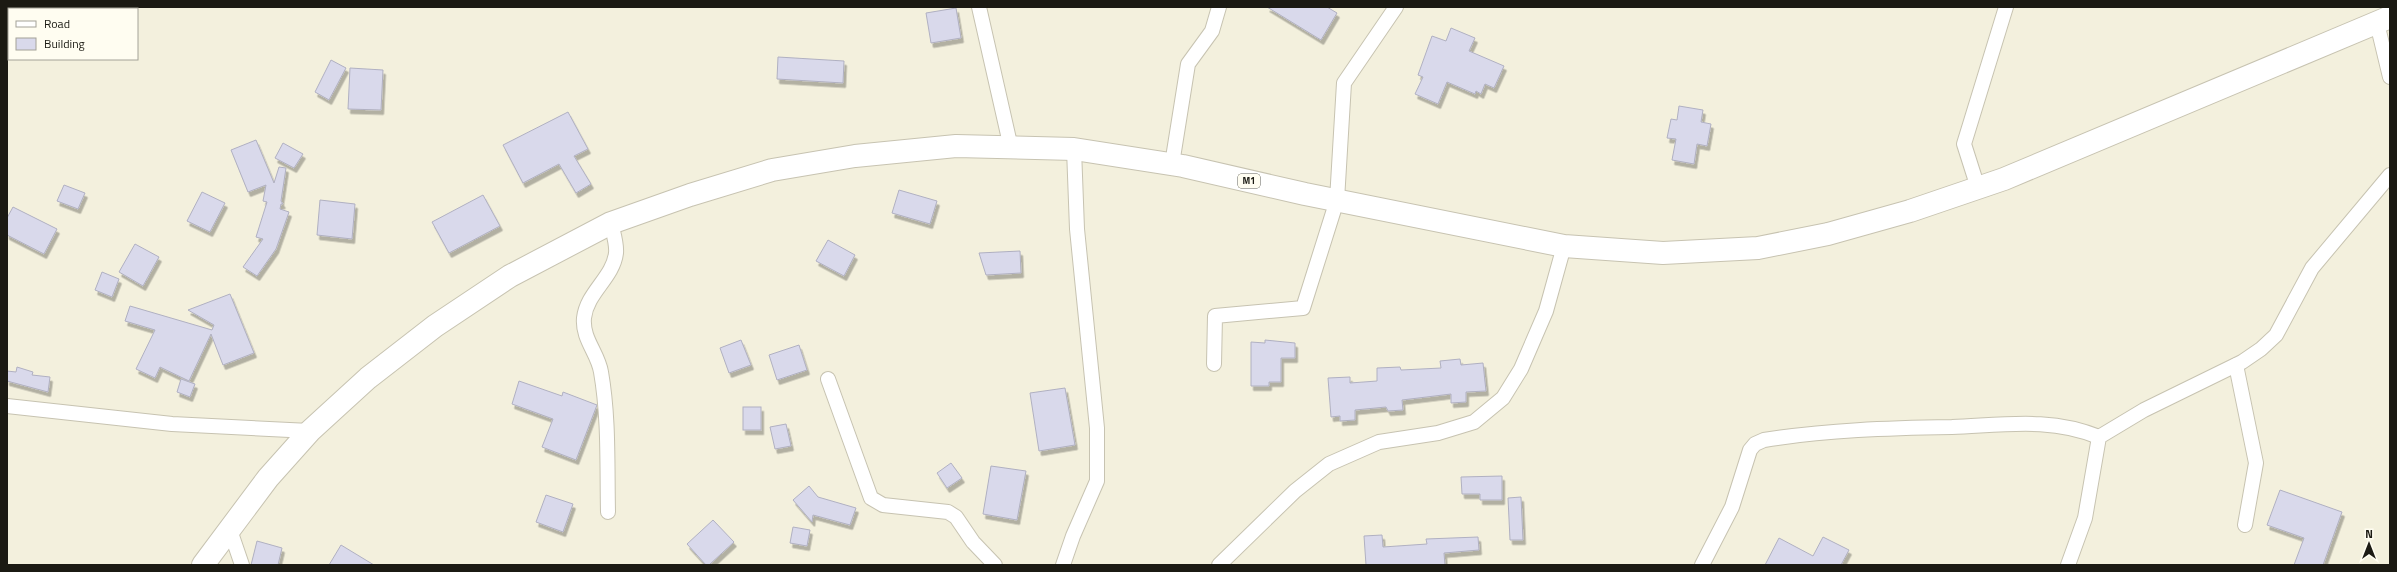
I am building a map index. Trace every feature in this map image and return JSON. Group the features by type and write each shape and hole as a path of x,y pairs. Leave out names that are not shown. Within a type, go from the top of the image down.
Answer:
{"highway":[{"name":"M1","path":"203,565 229,527 268,478 310,431 368,378 435,326 510,276 611,223 690,195 772,170 855,156 956,146 1074,150 1172,164 1337,200 1564,246 1663,253 1758,248 1828,234 1910,211 2011,176 2383,20"}],"street":[{"path":"979,7 1011,148"},
{"path":"1172,164 1188,64 1212,31 1219,7"},
{"path":"1214,364 1215,316 1303,308 1337,200 1344,83 1396,7"},
{"path":"1978,188 1964,144 2006,7"},
{"path":"2383,20 2390,77"},
{"path":"1063,565 1073,536 1097,482 1097,428 1078,229 1074,150"},
{"path":"2068,565 2085,518 2099,438 2144,410 2236,365 2261,349 2276,334 2312,268 2390,175"},
{"path":"608,512 607,414 601,370 585,333 584,318 589,301 610,269 616,253 611,223"},
{"path":"1219,565 1295,491 1329,464 1379,442 1438,433 1474,422 1503,398 1521,369 1546,311 1564,246"},
{"path":"2236,365 2256,463 2245,525"},
{"path":"828,378 871,498 883,505 948,512 956,517 973,542 995,565"},
{"path":"7,406 172,424 310,431"},
{"path":"1702,565 1732,507 1750,450 1755,444 1764,440 1852,430 2046,423 2081,430 2099,438"},
{"path":"229,527 242,565"}],"building":[{"path":"1267,7 1327,7 1337,13 1321,40"},
{"path":"956,8 961,38 931,43 926,13"},
{"path":"1451,28 1475,38 1469,51 1504,66 1494,88 1485,84 1481,94 1476,91 1475,94 1447,82 1438,104 1415,94 1423,77 1418,75 1432,36 1446,41"},
{"path":"778,57 844,61 843,83 777,79"},
{"path":"331,60 346,68 329,100 315,92"},
{"path":"350,68 383,70 381,110 348,109"},
{"path":"1679,106 1703,110 1701,122 1711,124 1707,146 1697,144 1694,164 1672,160 1676,139 1667,138 1671,119 1677,120"},
{"path":"568,112 588,149 574,156 591,184 576,193 559,164 523,183 503,145"},
{"path":"256,140 274,183 279,167 286,168 281,201 283,204 281,204 280,209 289,212 276,249 257,276 243,267 263,239 256,237 267,202 263,201 266,185 248,192 231,150"},
{"path":"283,143 303,154 294,168 275,158"},
{"path":"64,185 85,193 78,209 57,201"},
{"path":"899,190 937,201 930,224 892,213"},
{"path":"202,192 225,203 210,232 187,221"},
{"path":"483,195 500,226 449,253 432,222"},
{"path":"320,200 355,204 352,239 317,235"},
{"path":"13,207 57,229 44,254 7,235 7,218"},
{"path":"828,240 855,255 844,276 816,261"},
{"path":"135,244 159,257 143,286 119,272"},
{"path":"1020,251 1021,273 986,275 979,253"},
{"path":"102,272 119,279 112,297 95,290"},
{"path":"230,294 254,353 223,365 211,334 189,381 160,367 155,378 136,369 155,330 125,321 130,306 212,330 214,325 188,310"},
{"path":"741,340 751,365 729,373 720,348"},
{"path":"1265,340 1295,343 1295,358 1281,358 1281,382 1269,382 1269,386 1251,386 1251,342 1265,343"},
{"path":"799,345 807,370 777,380 769,355"},
{"path":"1460,359 1461,365 1483,363 1486,391 1466,392 1466,402 1451,403 1451,394 1402,400 1403,410 1388,411 1386,407 1355,410 1355,420 1340,421 1340,416 1331,417 1328,378 1350,377 1350,383 1377,381 1377,368 1400,367 1401,370 1441,368 1440,361"},
{"path":"17,367 33,372 32,375 50,377 48,392 7,381 7,371 16,372"},
{"path":"181,379 195,384 190,397 177,392"},
{"path":"519,381 562,396 563,392 597,405 576,460 542,447 553,419 512,404"},
{"path":"1065,388 1075,445 1039,451 1030,393"},
{"path":"743,407 761,407 761,430 743,430"},
{"path":"786,424 791,446 775,449 770,427"},
{"path":"951,463 962,478 947,488 937,473"},
{"path":"991,466 1026,471 1017,520 983,514"},
{"path":"1502,476 1502,500 1480,500 1480,494 1462,494 1461,477"},
{"path":"809,486 818,497 856,508 850,525 813,515 812,522 793,500"},
{"path":"2280,490 2342,512 2323,565 2294,565 2304,538 2267,525"},
{"path":"546,495 573,504 563,532 536,522"},
{"path":"1521,497 1523,540 1510,540 1508,498"},
{"path":"713,520 734,542 709,565 706,565 687,544"},
{"path":"793,527 810,530 807,546 790,543"},
{"path":"1382,535 1383,547 1427,544 1426,539 1478,537 1479,550 1444,553 1445,565 1366,565 1364,536"},
{"path":"1823,537 1849,550 1841,565 1765,565 1779,538 1813,556"},
{"path":"257,541 282,548 278,565 251,565"},
{"path":"341,545 374,565 329,565"}]}
